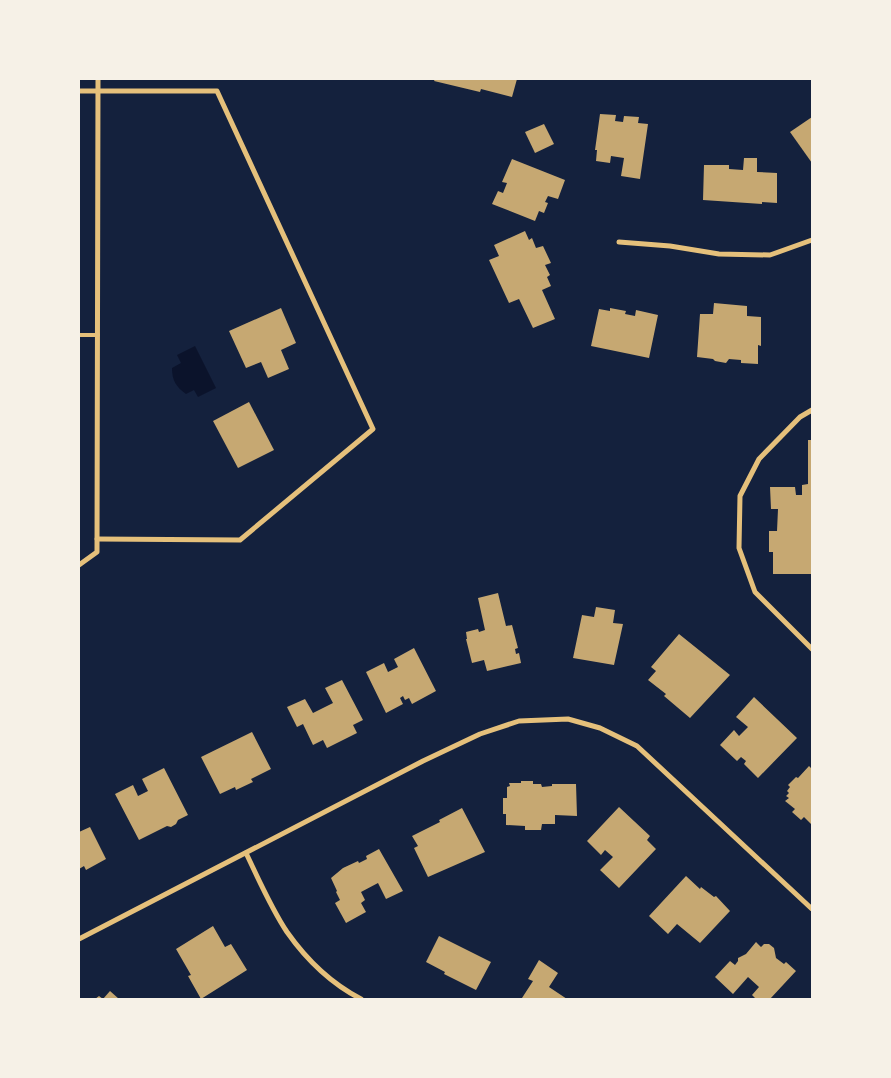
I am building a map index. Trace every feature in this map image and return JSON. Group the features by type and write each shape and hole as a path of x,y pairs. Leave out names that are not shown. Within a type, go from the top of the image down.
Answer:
{"street":[{"path":"79,565 97,552 98,79"},
{"path":"79,91 217,91 373,429 240,540 97,539"},
{"path":"619,242 670,246 719,254 770,255 812,240"},
{"path":"812,410 800,417 759,459 740,496 739,548 755,592 812,648"},
{"path":"79,939 423,761 480,734 520,721 568,719 600,728 637,746 812,909"},
{"path":"246,854 287,933 316,967 349,993 361,999"}],"lane":[{"path":"79,335 98,335"}],"water":[{"path":"195,346 216,388 198,397 194,390 186,394 180,389 175,383 172,372 172,368 181,363 177,355"}],"building":[{"path":"435,79 517,79 512,97 481,89 480,92 434,81"},
{"path":"600,114 616,115 615,121 623,122 624,116 639,117 638,123 648,124 640,179 621,176 624,158 611,156 610,163 596,161 597,150 595,150"},
{"path":"812,117 812,163 790,132"},
{"path":"544,124 554,144 535,153 525,132"},
{"path":"744,158 757,158 757,172 777,173 777,203 762,202 762,204 703,200 704,165 729,165 729,169 743,170"},
{"path":"512,159 565,180 558,199 548,196 545,202 548,203 544,213 539,211 535,221 492,204 498,191 503,193 507,183 502,182"},
{"path":"525,231 529,240 532,238 536,248 543,246 551,263 545,265 550,275 547,277 551,286 542,290 555,319 533,328 519,299 509,303 489,260 499,256 494,245"},
{"path":"714,303 747,306 747,316 761,317 761,346 758,345 758,364 741,363 741,360 729,359 726,363 697,357 700,314 713,314"},
{"path":"281,308 296,343 281,350 289,369 268,378 261,362 246,368 229,331"},
{"path":"610,308 626,311 625,314 635,316 636,310 658,315 649,358 591,346 599,309 610,311"},
{"path":"249,402 274,450 238,468 213,421"},
{"path":"808,440 812,440 812,574 773,574 773,552 769,552 769,531 777,531 778,509 771,509 770,487 795,487 796,495 802,495 802,485 808,484"},
{"path":"498,593 506,626 512,625 518,648 515,649 516,654 519,653 521,663 487,671 484,660 472,663 466,632 478,629 479,632 485,630 478,598"},
{"path":"596,607 615,610 613,623 623,624 614,665 573,658 582,615 594,617"},
{"path":"679,634 730,675 690,718 664,696 666,694 648,680 656,671 651,667"},
{"path":"414,648 436,691 412,704 409,698 405,700 403,696 400,698 403,704 386,713 366,672 384,663 388,672 398,667 394,659"},
{"path":"342,680 363,720 353,725 357,733 327,748 323,740 313,745 303,724 297,727 287,707 305,699 313,713 333,703 325,688"},
{"path":"754,697 797,738 758,778 744,764 746,761 741,757 737,761 720,745 734,730 739,736 748,727 736,717"},
{"path":"252,732 271,769 251,779 253,782 236,790 235,787 220,794 201,757"},
{"path":"809,766 812,769 812,825 804,817 801,820 792,812 795,809 785,801 789,798 786,796 789,793 787,791 790,787 788,785 796,777 798,778"},
{"path":"164,768 188,815 178,820 171,827 167,826 139,840 115,794 133,785 138,796 148,791 142,779"},
{"path":"521,781 533,781 533,784 541,784 542,787 552,786 552,784 576,784 577,816 555,815 555,824 542,824 541,830 525,830 525,826 506,825 506,814 503,814 503,798 507,798 509,783 521,783"},
{"path":"619,807 650,836 647,840 656,849 619,888 600,870 613,857 605,850 601,855 587,841"},
{"path":"462,808 485,852 428,877 414,848 418,846 412,836"},
{"path":"90,827 106,859 86,870 84,866 79,869 79,832"},
{"path":"379,849 403,891 386,899 378,883 361,892 365,900 361,903 366,912 346,923 335,903 340,900 331,878 343,868 367,859 366,856"},
{"path":"686,876 700,889 701,887 714,897 716,896 730,911 700,943 677,924 668,934 649,916"},
{"path":"213,926 225,947 231,944 247,970 201,999 188,976 191,975 176,949"},
{"path":"439,936 491,962 476,990 444,974 445,972 426,962"},
{"path":"756,942 761,947 764,944 769,944 774,948 776,958 784,964 786,962 796,971 770,999 756,999 752,995 759,987 748,977 733,994 715,977 730,961 735,965 738,958 746,954"},
{"path":"539,960 558,973 549,987 567,999 522,998 533,981 528,979"},
{"path":"110,991 119,999 103,999"}]}
